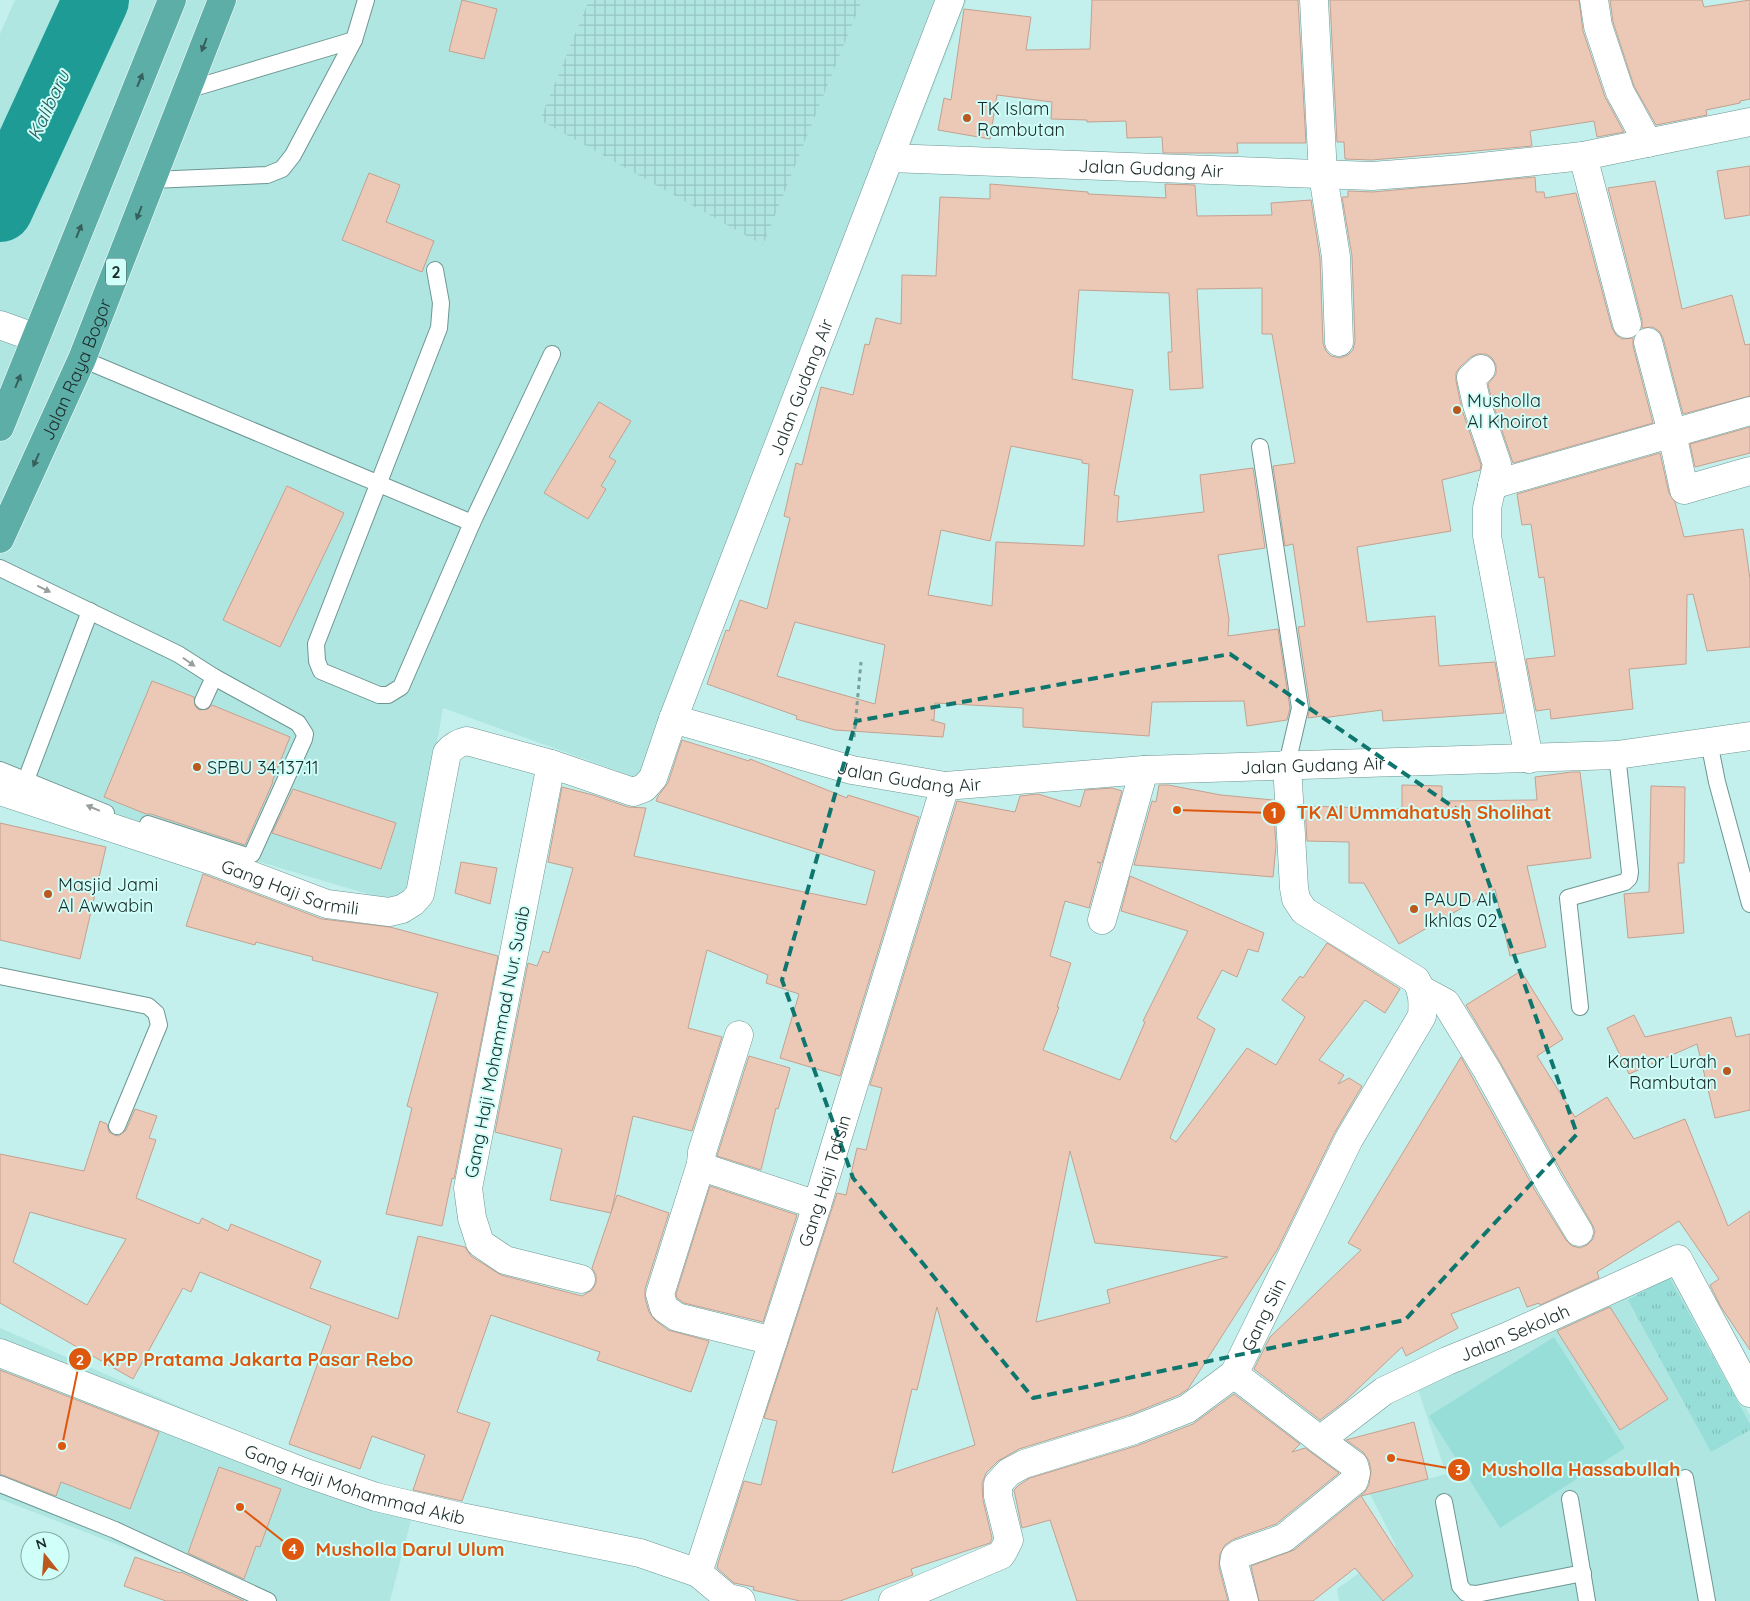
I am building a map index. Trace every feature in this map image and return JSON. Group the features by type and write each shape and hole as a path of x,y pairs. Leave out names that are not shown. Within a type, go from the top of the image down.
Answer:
{"highway":[{"path":"0,427 172,0"},
{"name":"Jalan Raya Bogor","path":"0,539 82,359 222,0"}],"street":[{"name":"Jalan Gudang Air","path":"950,0 673,719 852,770 945,786 1144,770 1617,755 1750,736"},
{"path":"1314,0 1323,175 1336,258 1339,342"},
{"path":"1594,0 1598,26 1620,92 1648,143"},
{"name":"Jalan Gudang Air","path":"888,158 1372,176 1463,170 1583,156 1750,122"},
{"path":"1583,156 1627,324"},
{"path":"0,325 36,338"},
{"path":"1648,342 1672,433 1684,490 1750,471"},
{"path":"1481,369 1471,378 1477,405 1497,464 1487,508 1487,536 1529,758"},
{"path":"1492,485 1750,411"},
{"path":"551,764 633,792 644,788 653,778 673,719"},
{"name":"Gang Haji Sarmili","path":"0,792 213,861 327,904 390,912 402,909 413,902 420,894 447,753 452,747 467,741 551,764"},
{"name":"Gang Haji Mohammad Nur. Suaib","path":"551,764 468,1188 472,1218 480,1243 505,1260 581,1279"},
{"path":"1287,764 1296,899 1304,911 1416,980 1422,990 1446,1003 1487,1070 1550,1184 1579,1232"},
{"path":"1102,920 1144,770"},
{"name":"Gang Haji Tafsin","path":"698,1573 817,1205 945,786"},
{"name":"Gang Siin","path":"893,1601 1000,1555 1006,1548 1009,1540 998,1496 998,1484 1009,1472 1024,1464 1134,1430 1187,1409 1234,1374 1349,1139 1422,1016 1422,990"},
{"path":"739,1035 660,1294 664,1308 677,1318 773,1341"},
{"path":"701,1164 708,1169 817,1205"},
{"name":"Jalan Sekolah","path":"1320,1440 1384,1391 1447,1360 1506,1337 1678,1259 1750,1393"},
{"name":"Gang Haji Mohammad Akib","path":"0,1354 297,1469 376,1497 461,1517 640,1554 698,1573 728,1598 741,1601"},
{"path":"1234,1374 1354,1465 1356,1473 1354,1481 1284,1538 1235,1557 1234,1563 1244,1601"}],"lane":[{"path":"152,180 267,175 282,169 293,155 354,40 366,0"},
{"path":"187,90 354,40"},
{"path":"435,270 441,303 439,328 316,644 317,662 322,671 378,695 388,695 401,687 472,523 552,354"},
{"path":"82,359 472,523"},
{"path":"1260,447 1300,708 1287,764"},
{"path":"0,568 178,654 214,677 298,722 305,734 252,854 247,856 150,821 127,820 102,812 0,770"},
{"path":"26,780 90,611"},
{"path":"203,701 214,677"},
{"path":"1709,742 1750,904"},
{"path":"1580,1007 1568,898 1625,882 1629,878 1617,755"},
{"path":"0,976 148,1006 156,1013 159,1025 118,1126"},
{"path":"1685,1478 1707,1601"},
{"path":"0,1484 115,1530 268,1601"},
{"path":"1570,1499 1587,1601"},
{"path":"1444,1502 1460,1586 1466,1593 1476,1594 1582,1573"}],"path":[{"path":"852,770 861,662"}],"highlighted area":[{"path":"1230,654 1465,815 1577,1134 1405,1320 1033,1398 853,1178 782,980 856,721"}],"shaded area":[{"path":"15,0 967,0 662,787 443,708 408,906 0,785 0,34"},
{"path":"589,0 862,0 763,245 540,120"},
{"path":"1671,1271 1750,1415 1750,1601 1339,1601 1337,1589 1396,1546 1370,1494 1446,1474 1415,1380"},
{"path":"0,1328 414,1509 390,1601 263,1601 0,1499"}],"green space":[{"path":"1669,1277 1750,1424 1750,1430 1711,1452 1628,1300"},
{"path":"1554,1337 1625,1448 1500,1528 1429,1416"}],"building":[{"path":"462,0 497,9 484,59 449,51"},
{"path":"1092,0 1298,0 1306,143 1237,143 1238,153 1163,153 1162,137 1127,138 1126,121 1087,122 1087,120 1051,119 1052,102 997,95 990,139 938,130 944,98 951,100 964,9 1031,17 1026,50 1090,49"},
{"path":"1330,0 1579,0 1583,31 1605,97 1624,132 1597,137 1594,121 1530,131 1532,146 1372,160 1345,159 1344,142 1337,142"},
{"path":"1610,0 1702,0 1704,7 1750,0 1750,99 1706,110 1707,115 1656,125 1634,86 1613,22"},
{"path":"1750,166 1750,215 1725,219 1717,171"},
{"path":"369,173 400,185 386,222 434,241 422,272 342,240"},
{"path":"1535,177 1536,192 1544,192 1545,198 1576,193 1612,328 1616,335 1622,339 1633,338 1633,346 1653,423 1513,463 1488,384 1496,374 1496,365 1492,358 1486,354 1477,354 1471,357 1456,373 1456,381 1462,410 1481,465 1480,470 1442,480 1451,531 1357,547 1367,622 1435,616 1439,666 1495,662 1504,713 1383,721 1382,710 1322,718 1322,716 1308,718 1310,706 1298,627 1305,626 1293,544 1285,546 1273,466 1295,463 1272,334 1262,334 1262,288 1197,289 1203,388 1170,390 1168,352 1172,352 1169,293 1079,290 1072,379 1133,390 1114,495 1119,496 1117,522 1204,512 1200,475 1253,468 1265,548 1218,555 1229,619 1228,636 1278,629 1290,708 1287,720 1247,726 1244,701 1152,702 1149,736 1023,727 1023,708 935,703 934,720 931,720 945,724 943,737 835,730 796,719 797,716 707,684 726,630 729,631 740,600 767,609 790,518 784,516 796,463 802,465 821,387 853,395 865,344 869,345 876,318 901,324 902,275 936,276 940,197 990,199 990,184 1088,192 1088,194 1166,198 1165,184 1195,185 1197,216 1272,215 1271,203 1311,200 1320,258 1323,343 1326,351 1331,356 1340,358 1348,355 1353,350 1355,341 1352,256 1342,197 1348,197 1348,191 1373,192","holes":["1011,446 1082,460 1082,463 1089,464 1084,546 996,542 992,606 928,595 941,530 990,541","795,622 885,645 875,704 777,676"]},
{"path":"1655,181 1682,309 1732,295 1745,345 1750,344 1750,396 1683,414 1663,338 1659,331 1653,327 1642,328 1642,320 1608,188"},
{"path":"599,402 631,421 609,457 616,461 601,486 606,489 588,519 544,493"},
{"path":"1750,427 1750,453 1695,467 1690,444"},
{"path":"1660,453 1669,493 1675,502 1684,537 1743,529 1750,579 1750,647 1707,651 1693,594 1687,595 1686,664 1629,669 1633,709 1551,719 1550,709 1536,711 1526,659 1555,656 1544,577 1539,578 1531,524 1522,525 1517,494"},
{"path":"287,486 344,513 280,647 223,620"},
{"name":"SPBU 34.137.11","path":"152,681 194,697 195,706 199,710 208,709 212,705 290,737 273,782 245,845 146,814 104,797"},
{"path":"682,740 749,761 750,759 847,798 848,795 919,817 840,1076 780,1058 799,994 766,983 768,975 707,950 688,1028 722,1037 692,1131 633,1116 611,1213 550,1200 562,1149 495,1132 528,963 537,966 543,951 549,953 573,868 548,862 562,787 628,807 646,808 634,856 866,905 875,871 656,801 668,783"},
{"path":"1580,772 1591,858 1527,866 1546,947 1510,956 1495,889 1399,944 1364,883 1349,883 1349,842 1307,841 1305,806 1402,809 1402,785 1442,786 1442,801 1537,800 1535,777"},
{"path":"1159,785 1221,795 1273,800 1276,846 1273,877 1134,865 1152,801 1156,802"},
{"path":"1651,786 1685,787 1684,863 1678,863 1684,933 1628,938 1624,894 1649,892"},
{"path":"1112,788 1122,791 1102,863 1097,862 1101,864 1089,908 1065,901 1050,956 1071,963 1057,1007 1059,1007 1043,1050 1120,1080 1145,1022 1143,1021 1188,931 1121,911 1130,876 1264,933 1258,952 1248,949 1237,977 1222,970 1197,1018 1215,1029 1170,1138 1176,1142 1247,1048 1276,1065 1305,1017 1282,1000 1300,976 1303,978 1327,943 1400,989 1385,1013 1365,1000 1319,1060 1344,1075 1338,1084 1349,1078 1362,1086 1335,1132 1277,1250 1188,1389 1179,1395 1129,1415 1019,1449 998,1461 986,1473 982,1484 983,1500 992,1538 990,1543 911,1569 913,1575 840,1601 800,1601 753,1590 754,1587 734,1583 717,1568 718,1563 744,1481 761,1485 777,1421 764,1418 837,1193 846,1195 857,1148 866,1150 882,1088 870,1085 957,801 1015,812 1020,796 1038,794 1080,807 1085,790","holes":["1070,1151 1095,1243 1228,1257 1107,1290 1110,1303 1036,1322","937,1307 975,1445 892,1473 912,1389 917,1390"]},
{"path":"293,789 396,823 381,869 272,833"},
{"name":"Masjid Jami Al Awwabin","path":"0,823 106,847 80,959 0,940"},
{"path":"461,862 497,868 490,904 455,893"},
{"path":"203,874 322,919 390,927 498,956 454,1179 452,1178 442,1226 386,1214 412,1108 407,1106 438,993 312,960 313,957 256,942 255,945 186,926"},
{"path":"1521,971 1563,1039 1537,1056 1575,1117 1607,1097 1634,1139 1685,1119 1728,1226 1750,1211 1750,1350 1721,1307 1710,1285 1719,1279 1679,1221 1597,1272 1599,1278 1540,1305 1539,1303 1527,1307 1519,1287 1451,1314 1458,1328 1406,1356 1402,1347 1344,1402 1320,1420 1254,1369 1270,1337 1361,1250 1348,1243 1461,1057 1536,1192 1566,1240 1572,1246 1580,1248 1587,1245 1593,1239 1595,1231 1592,1224 1466,1005"},
{"path":"1634,1015 1645,1037 1731,1017 1736,1037 1750,1034 1750,1110 1715,1118 1697,1044 1629,1074 1607,1028"},
{"path":"749,1056 790,1068 778,1109 776,1108 761,1170 717,1156"},
{"path":"135,1109 157,1116 149,1138 156,1140 136,1198 199,1224 202,1218 228,1231 231,1224 321,1261 310,1288 398,1319 418,1236 465,1247 471,1256 501,1275 582,1296 592,1290 596,1283 596,1275 592,1268 617,1195 669,1213 645,1289 645,1298 649,1312 655,1320 668,1330 709,1341 691,1392 597,1360 600,1352 491,1315 457,1412 490,1423 462,1501 413,1490 425,1455 372,1436 360,1469 289,1444 331,1326 200,1272 191,1292 183,1288 133,1379 0,1303 0,1154 84,1171 100,1121 107,1124 109,1132 114,1135 119,1136 126,1130","holes":["30,1212 126,1239 87,1305 13,1262"]},
{"path":"710,1186 797,1215 763,1322 684,1303 677,1298 676,1294"},
{"path":"1610,1307 1668,1399 1620,1430 1557,1331"},
{"path":"0,1370 159,1432 130,1509 61,1482 56,1496 0,1474"},
{"path":"1234,1394 1300,1444 1292,1452 1305,1448 1339,1473 1276,1524 1234,1539 1225,1545 1220,1554 1219,1567 1228,1601 1077,1601 1050,1520 1022,1528 1014,1490 1030,1478 1139,1445 1193,1424"},
{"path":"1414,1422 1428,1479 1361,1496 1413,1576 1383,1601 1355,1568 1313,1601 1259,1601 1251,1566 1294,1550 1364,1493 1369,1485 1371,1470 1369,1461 1363,1452 1346,1440"},
{"path":"219,1467 281,1489 260,1547 256,1546 244,1579 188,1553"},
{"path":"135,1557 181,1572 244,1601 166,1601 124,1586"}],"waterway":[{"name":"Kalibaru","path":"0,209 96,0"}],"place":[{"name":"TK Islam Rambutan","path":"967,118"},
{"name":"Musholla Al Khoirot","path":"1457,410"},
{"name":"SPBU 34.137.11","path":"197,767"},
{"name":"TK Al Ummahatush Sholihat","path":"1177,810"},
{"name":"Masjid Jami Al Awwabin","path":"48,894"},
{"name":"PAUD Al Ikhlas 02","path":"1414,909"},
{"name":"Kantor Lurah Rambutan","path":"1727,1071"},
{"name":"KPP Pratama Jakarta Pasar Rebo","path":"62,1446"},
{"name":"Musholla Hassabullah","path":"1391,1458"},
{"name":"Musholla Darul Ulum","path":"240,1507"}]}
